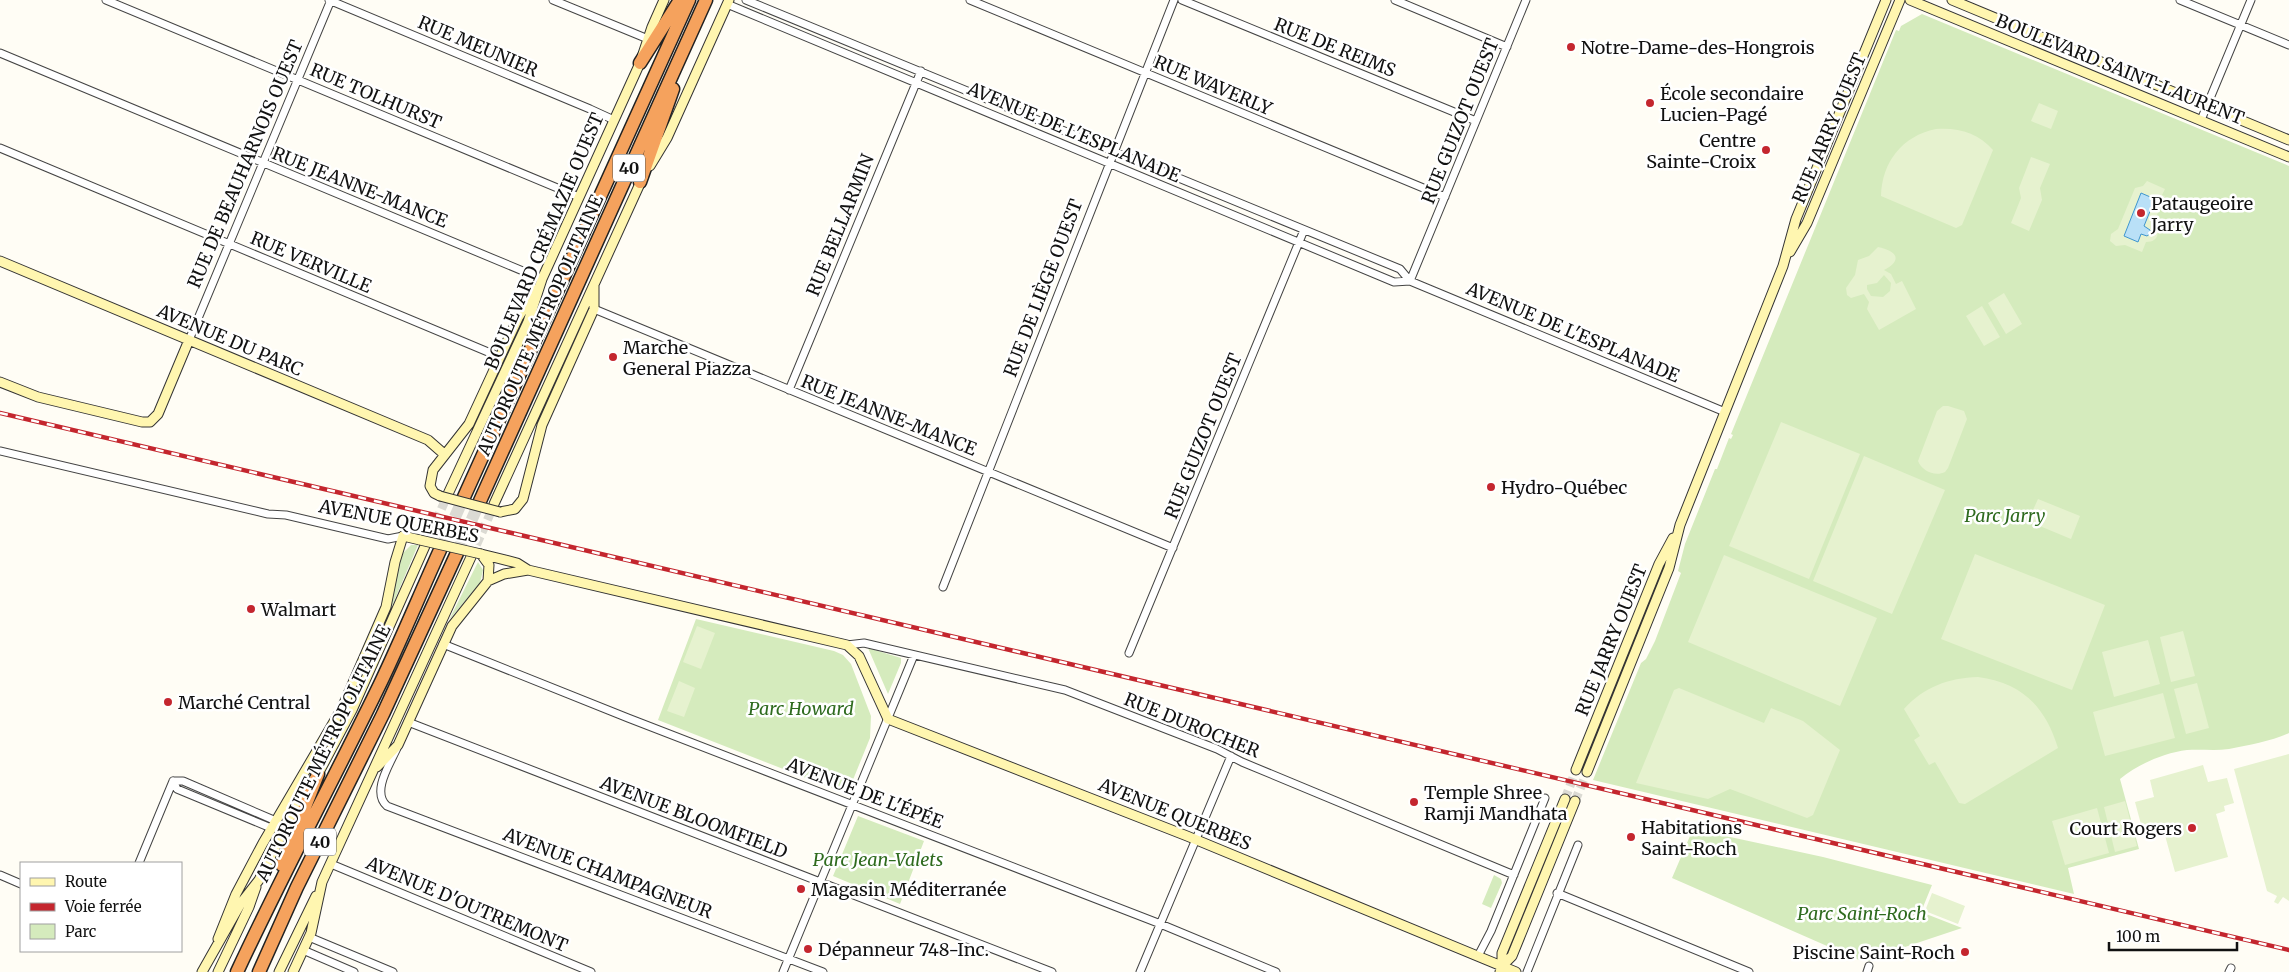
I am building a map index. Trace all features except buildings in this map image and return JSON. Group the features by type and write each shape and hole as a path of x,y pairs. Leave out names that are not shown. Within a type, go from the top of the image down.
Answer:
{"highway":[{"path":"640,63 680,0"},
{"name":"AUTOROUTE MÉTROPOLITAINE","path":"464,497 689,0"},
{"path":"640,182 705,1"},
{"name":"AUTOROUTE MÉTROPOLITAINE","path":"480,501 705,1"},
{"name":"AUTOROUTE MÉTROPOLITAINE","path":"237,972 272,896 302,841 380,683 440,550"},
{"name":"AUTOROUTE MÉTROPOLITAINE","path":"260,972 298,888 383,714 457,553"},
{"path":"272,896 292,837 318,774"}],"main road":[{"name":"BOULEVARD CRÉMAZIE OUEST","path":"542,279 518,318 469,424 432,470 430,482 432,491 444,495 528,322 542,279 640,63 664,0"},
{"name":"RUE JARRY OUEST","path":"1576,770 1659,564 1680,525 1783,266 1796,218 1886,0"},
{"name":"RUE JARRY OUEST","path":"1783,266 1807,224 1900,0"},
{"name":"BOULEVARD SAINT-LAURENT","path":"1910,0 2289,157"},
{"name":"BOULEVARD SAINT-LAURENT","path":"1952,0 2289,140"},
{"path":"497,508 594,282 640,182 667,138 728,2"},
{"name":"AVENUE DU PARC","path":"0,261 428,440 444,454"},
{"path":"444,495 497,508 515,509 523,499 542,425 594,309 594,282"},
{"name":"RUE DE BEAUHARNOIS OUEST","path":"0,382 38,397 142,422 152,421 158,414 189,340"},
{"name":"RUE JARRY OUEST","path":"1587,772 1669,568 1680,525"},
{"path":"214,951 222,925 236,894 273,824 333,726 357,674 386,607 395,562 403,536"},
{"name":"AVENUE QUERBES","path":"403,536 423,543 517,563 528,570 847,645"},
{"path":"218,972 249,907 258,880 297,803 318,774 360,695 423,543"},
{"path":"481,554 489,565 488,581"},
{"path":"279,972 331,864 471,557"},
{"path":"372,772 398,745 455,620 488,581 504,574 528,570"},
{"path":"847,645 857,653 888,719"},
{"name":"AVENUE QUERBES","path":"888,719 1196,839 1478,956 1501,969 1516,972"},
{"path":"1501,969 1502,953 1564,799"},
{"path":"1501,969 1512,956 1575,801"},
{"path":"202,972 241,903 258,880"},
{"path":"293,972 309,937 322,882"}],"street":[{"name":"RUE TOLHURST","path":"106,0 579,197"},
{"name":"RUE DE BEAUHARNOIS OUEST","path":"189,340 330,0"},
{"name":"RUE MEUNIER","path":"330,0 614,120"},
{"path":"553,0 648,39"},
{"name":"AVENUE DE L'ESPLANADE","path":"746,0 1400,269 1410,281"},
{"name":"RUE WAVERLY","path":"970,0 1445,197"},
{"name":"RUE DE LIÈGE OUEST","path":"943,587 1174,0"},
{"name":"RUE DE REIMS","path":"1182,0 1476,121"},
{"path":"1395,0 1507,47"},
{"name":"RUE GUIZOT OUEST","path":"1410,281 1526,0"},
{"path":"2180,0 2289,45"},
{"path":"2200,120 2251,0"},
{"name":"AVENUE DE L'ESPLANADE","path":"728,2 1394,282 1410,281 1725,412"},
{"name":"RUE JEANNE-MANCE","path":"0,54 542,279"},
{"name":"RUE BELLARMIN","path":"789,390 921,72"},
{"name":"RUE VERVILLE","path":"0,148 500,357"},
{"name":"RUE GUIZOT OUEST","path":"1129,653 1304,230"},
{"name":"RUE JEANNE-MANCE","path":"594,309 1173,548"},
{"name":"AVENUE QUERBES","path":"0,451 388,539 403,536"},
{"name":"RUE DUROCHER","path":"847,645 864,643 1064,690 1231,756 1514,875"},
{"name":"AVENUE DE L'ÉPÉE","path":"443,644 464,654 1160,924 1276,972"},
{"path":"783,972 914,655"},
{"name":"AVENUE BLOOMFIELD","path":"408,722 1052,972"},
{"name":"AVENUE CHAMPAGNEUR","path":"398,745 380,789 383,802 392,807 823,972"},
{"path":"1140,972 1231,756"},
{"path":"138,862 173,782 177,789 273,824"},
{"path":"1478,956 1514,875 1545,798"},
{"path":"1526,972 1578,845"},
{"name":"AVENUE D'OUTREMONT","path":"331,864 591,972"},
{"path":"0,875 20,884"},
{"path":"1558,893 1749,972"},
{"path":"309,937 393,972"},
{"path":"303,950 354,972"}],"green space":[{"name":"Parc Jarry","path":"1922,14 2289,166 2289,733 2267,741 2229,749 2187,750 2169,754 2143,764 2120,779 2139,849 2068,868 2074,894 1593,780 1641,663 1646,659 1655,641 1681,573 1678,571 1685,544 1715,469 1717,469 1729,438 1731,439 1733,435 1731,434 1896,30 1899,31 1901,26"},
{"path":"2039,103 2058,111 2051,129 2031,121"},
{"path":"1936,129 1952,129 1967,132 1981,139 1993,150 1962,225 1956,228 1881,196 1885,172 1896,152 1913,138 1924,132"},
{"path":"2031,157 2050,164 2040,188 2042,200 2029,231 2011,223 2021,198 2019,188"},
{"path":"2147,181 2165,189 2162,195 2165,196 2153,224 2158,231 2157,236 2153,241 2146,242 2142,252 2125,245 2116,246 2110,241 2111,234 2118,229 2135,188 2143,186"},
{"path":"1878,247 1893,253 1895,256 1894,263 1884,270 1891,274 1896,284 1902,281 1916,309 1879,330 1867,309 1869,302 1864,294 1851,298 1847,295 1846,288 1855,275 1858,260 1869,256","holes":["1884,275 1891,283 1890,291 1883,297 1871,296 1867,289 1867,285 1877,283"]},
{"path":"2004,293 2022,324 2006,334 1988,303"},
{"path":"1982,306 2000,337 1984,346 1966,316"},
{"path":"1943,406 1964,411 1967,419 1948,468 1945,472 1937,474 1922,468 1918,461 1937,411"},
{"path":"1781,422 1860,454 1809,579 1729,546"},
{"path":"1864,456 1945,490 1892,614 1813,581"},
{"path":"2038,499 2080,516 2071,539 2028,521"},
{"path":"411,545 418,545 389,613 402,554"},
{"path":"1975,554 2105,605 2072,690 1941,639"},
{"path":"1724,555 1877,618 1840,706 1688,642"},
{"path":"478,562 483,570 480,583 449,620"},
{"name":"Parc Howard","path":"696,619 834,651 843,655 851,664 871,716 870,738 848,792 842,792 658,720"},
{"path":"697,626 715,633 701,669 683,662"},
{"path":"2183,631 2195,676 2171,682 2160,637"},
{"path":"2148,640 2160,684 2114,697 2102,652"},
{"path":"868,648 901,658 901,663 888,694"},
{"path":"1978,677 2007,685 2030,699 2046,720 2058,748 1965,804 1959,803 1935,762 1929,765 1914,740 1920,736 1904,709 1928,689 1937,685 1957,679"},
{"path":"679,681 695,688 684,717 667,711"},
{"path":"2197,683 2209,728 2186,734 2174,689"},
{"path":"1679,688 1764,723 1771,708 1803,721 1840,750 1813,815 1807,818 1730,789 1708,799 1636,783 1674,690"},
{"path":"2163,693 2175,738 2105,756 2093,712"},
{"path":"2289,754 2289,901 2283,897 2278,904 2274,902 2277,896 2267,891 2234,769"},
{"path":"2203,765 2208,782 2227,778 2234,803 2224,806 2225,811 2216,814 2228,857 2175,872 2163,828 2154,830 2152,825 2142,828 2135,802 2154,797 2150,780"},
{"path":"2125,801 2137,846 2115,852 2104,807"},
{"path":"2097,808 2109,853 2065,865 2052,821"},
{"name":"Parc Jean-Valets","path":"858,816 924,841 900,904 833,876"},
{"name":"Parc Saint-Roch","path":"1693,829 1823,857 1932,885 1921,912 1962,928 1881,955 1869,961 1859,960 1672,878"},
{"path":"1494,875 1501,879 1502,883 1491,908 1482,904"},
{"path":"1932,893 1965,906 1958,924 1925,911"}],"water":[{"name":"Pataugeoire Jarry","path":"2141,193 2155,199 2144,226 2151,233 2147,236 2141,234 2138,242 2124,236"}],"tunnel":[{"path":"425,546 448,494"},
{"path":"440,550 464,497"},
{"path":"457,553 480,501"},
{"path":"471,557 494,505"},
{"path":"1565,799 1576,770"},
{"path":"1575,801 1587,772"}],"railway":[{"path":"0,413 2289,950"}],"place":[{"name":"Notre-Dame-des-Hongrois","path":"1571,47"},
{"name":"École secondaire Lucien-Pagé","path":"1650,103"},
{"name":"Centre Sainte-Croix","path":"1766,150"},
{"name":"Pataugeoire Jarry","path":"2141,213"},
{"name":"Marche General Piazza","path":"613,357"},
{"name":"Hydro-Québec","path":"1491,487"},
{"name":"Walmart","path":"251,609"},
{"name":"Marché Central","path":"168,702"},
{"name":"Temple Shree Ramji Mandhata","path":"1414,802"},
{"name":"Court Rogers","path":"2192,828"},
{"name":"Habitations Saint-Roch","path":"1631,837"},
{"name":"Magasin Méditerranée","path":"801,889"},
{"name":"Dépanneur 748-Inc.","path":"808,949"},
{"name":"Piscine Saint-Roch","path":"1965,952"}]}
